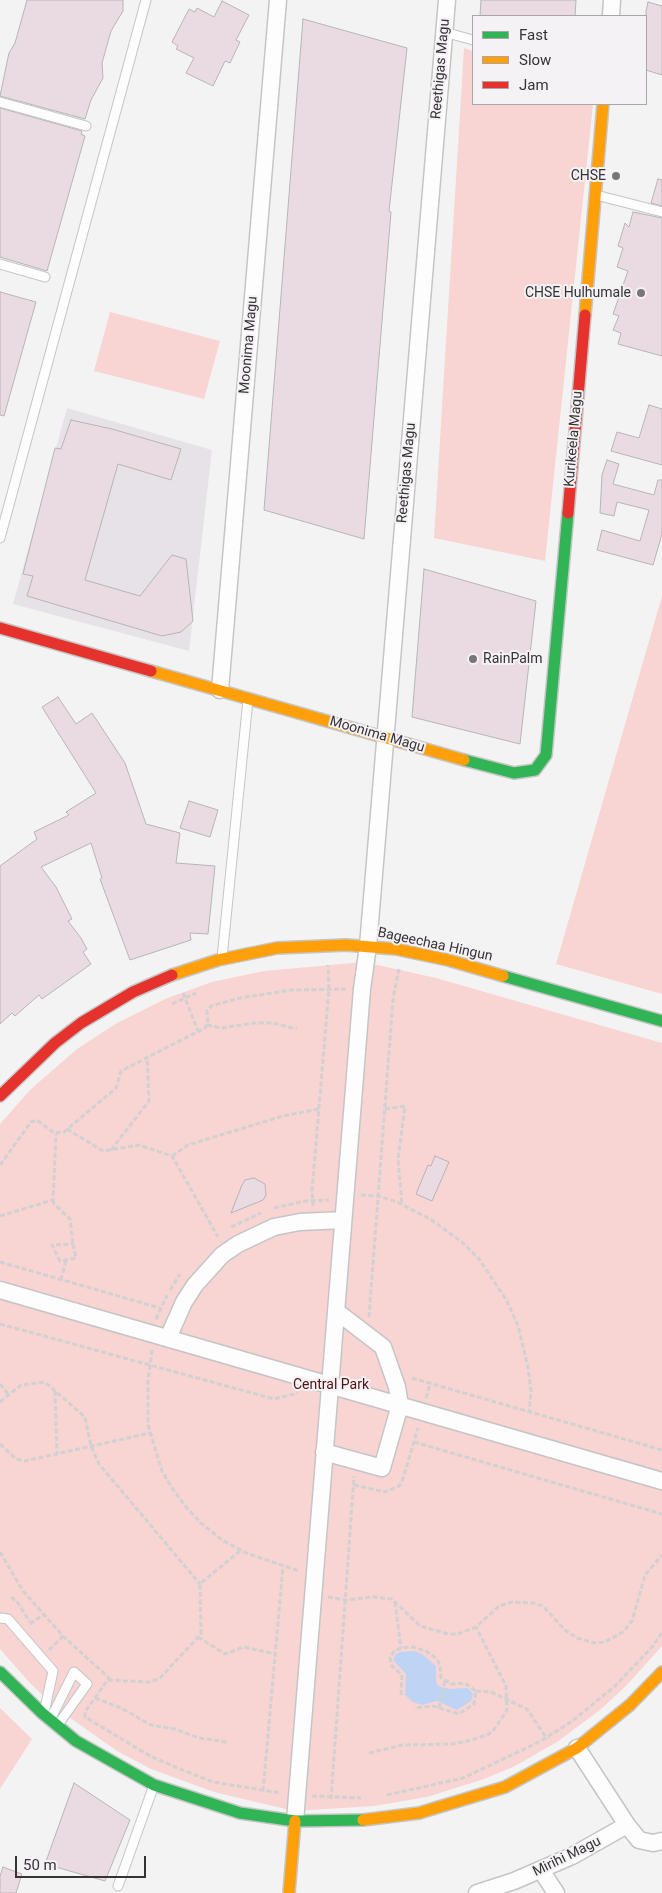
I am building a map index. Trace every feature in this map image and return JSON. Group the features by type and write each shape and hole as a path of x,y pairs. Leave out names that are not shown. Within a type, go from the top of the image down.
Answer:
{"street":[{"name":"Moonima Magu","path":"220,690 278,0"},
{"name":"Reethigas Magu","path":"295,1821 362,989 368,946 447,0"},
{"path":"611,15 612,0"},
{"name":"Kurikeela Magu","path":"534,770 546,755 548,746 603,105"},
{"name":"Moonima Magu","path":"0,628 500,771 514,773 534,770"},
{"name":"Bageechaa Hingun","path":"0,1096 34,1060 81,1023 133,992 176,974 222,959 277,948 328,945 368,946 402,951 448,960 662,1021"},
{"path":"161,1336 207,1271 238,1244 274,1227 312,1221 343,1220"},
{"path":"0,1290 662,1481"},
{"path":"324,1452 382,1468 400,1405 392,1372 383,1347 336,1311"},
{"path":"1,1675 50,1720 101,1757 154,1785 211,1805 260,1816 295,1821 329,1822 389,1818 448,1806 505,1786 577,1748 630,1705 662,1672"},
{"path":"577,1748 627,1825 639,1840 653,1843 662,1841"},
{"path":"289,1893 295,1821"},
{"name":"Mirihi Magu","path":"477,1893 541,1870 597,1843 627,1825"},
{"path":"541,1870 556,1893"}],"lane":[{"path":"0,538 146,0"},
{"path":"444,32 472,40"},
{"path":"0,102 86,126"},
{"path":"596,194 662,212"},
{"path":"0,264 45,277"},
{"path":"222,959 248,698"},
{"path":"0,1618 8,1619 53,1671 50,1720"},
{"path":"74,1672 87,1684 69,1709 50,1720 59,1702 74,1672"},
{"path":"68,1684 80,1693"},
{"path":"59,1702 69,1709"},
{"path":"118,1886 154,1785"}],"path":[{"path":"312,1221 314,1200 312,1192 329,988 328,945"},
{"path":"367,1335 394,999 402,951"},
{"path":"176,974 198,1032"},
{"path":"207,1025 206,1014 212,1006 266,993 313,988 362,989"},
{"path":"172,1004 196,993"},
{"path":"0,1165 31,1122 37,1120 56,1133 64,1132 116,1088 121,1071 198,1032 207,1025 221,1028 254,1023 273,1024 296,1029"},
{"path":"111,1150 149,1101 147,1057"},
{"path":"385,1109 405,1106 398,1159 402,1205"},
{"path":"172,1156 188,1146 283,1116 319,1109"},
{"path":"67,1129 100,1150 139,1145 172,1156 218,1237"},
{"path":"56,1133 53,1200 54,1204 70,1219 76,1258 60,1261 52,1245 73,1244"},
{"path":"345,1194 378,1196 402,1205 442,1226 479,1259 500,1289 518,1326 524,1346 531,1391 529,1413"},
{"path":"0,1216 53,1200"},
{"path":"60,1280 66,1260"},
{"path":"0,1262 178,1314"},
{"path":"0,1324 274,1399 302,1392"},
{"path":"161,1336 150,1365 147,1407 150,1433 162,1471 186,1508 201,1523 241,1550 314,1576"},
{"path":"392,1372 662,1450"},
{"path":"0,1402 21,1385 44,1382 85,1417 91,1446 98,1464 200,1584 201,1634 155,1681 108,1680"},
{"path":"0,1384 9,1395"},
{"path":"55,1391 57,1454"},
{"path":"0,1444 20,1461 150,1433"},
{"path":"414,1442 662,1514"},
{"path":"329,1822 356,1460"},
{"path":"200,1584 241,1550"},
{"path":"313,1594 345,1600 382,1597 395,1601 414,1622 433,1631 458,1634 476,1627 499,1606 512,1602 523,1602 543,1606 565,1630 577,1638 595,1643 613,1639 623,1632 632,1621 645,1575 662,1555"},
{"path":"260,1816 283,1566"},
{"path":"395,1601 401,1648"},
{"path":"368,1753 403,1746 452,1744 487,1735 505,1715 506,1686 476,1627"},
{"path":"198,1637 225,1654 244,1647 275,1654"},
{"path":"401,1695 402,1676 392,1666 390,1658 394,1651 401,1648 421,1648 438,1661 441,1678 445,1681 452,1684 465,1683 476,1691 487,1690 531,1713 559,1758"},
{"path":"439,1708 445,1681"},
{"path":"414,1708 433,1706 456,1713 463,1712 474,1704 476,1691"},
{"path":"95,1698 121,1708 151,1725 175,1729 199,1738 227,1742"}],"shaded area":[{"path":"67,408 212,450 189,651 13,604"}],"green space":[{"path":"464,48 472,51 472,105 593,105 545,561 434,538"},
{"path":"110,312 220,341 204,399 94,371"},
{"path":"662,596 662,994 556,964"},
{"name":"Central Park","path":"364,962 436,978 662,1043 662,1646 626,1686 600,1710 557,1742 515,1766 484,1779 427,1797 374,1806 294,1811 214,1792 151,1769 117,1751 56,1708 29,1682 0,1649 0,1124 31,1089 77,1049 117,1023 165,999 212,982 264,971"},
{"path":"0,1708 32,1739 0,1789"}],"water":[{"path":"414,1651 422,1654 436,1666 438,1686 449,1689 468,1688 473,1694 471,1701 457,1710 437,1701 422,1705 413,1702 405,1695 406,1674 393,1660 396,1654 400,1652"}],"building":[{"path":"27,0 123,0 123,11 111,31 102,63 103,78 91,100 85,119 0,96 9,53 15,43"},
{"path":"481,0 576,0 575,15 480,15"},
{"path":"222,1 249,15 236,40 240,42 230,63 225,61 213,86 186,73 194,58 176,49 178,46 172,42 189,9 195,12 197,8 214,17"},
{"path":"648,2 662,6 662,75 647,70 646,11"},
{"path":"303,19 407,48 389,211 391,212 364,539 264,510"},
{"path":"0,108 82,131 81,134 85,136 47,271 0,257"},
{"path":"658,179 662,180 662,206 651,203"},
{"name":"CHSE Hulhumale","path":"633,212 662,218 662,356 618,344 621,333 613,330 619,316 613,314 628,271 617,267 623,248 618,246 625,223 629,227"},
{"path":"0,292 36,302 4,416 0,415"},
{"path":"649,405 662,409 662,465 611,451 617,432 639,438"},
{"path":"71,420 112,429 181,449 171,480 118,464 85,580 140,596 172,555 186,559 193,621 181,632 162,636 27,596 33,576 23,574 55,448 61,449"},
{"path":"607,460 619,464 613,484 654,495 658,480 662,480 662,534 653,565 597,550 602,530 640,541 649,510 617,502 614,516 600,513 602,475"},
{"name":"RainPalm","path":"424,569 536,601 520,744 412,717"},
{"path":"58,697 76,724 92,713 125,763 146,824 180,833 176,863 215,866 208,934 190,933 191,940 130,960 100,879 102,878 91,843 41,867 56,887 72,919 68,921 87,949 83,952 91,964 42,999 39,995 15,1016 12,1013 0,1024 0,866 37,839 34,832 69,815 66,812 96,793 42,707"},
{"path":"189,801 218,810 210,837 180,828"},
{"path":"435,1156 449,1162 432,1201 416,1194 428,1165 431,1166"},
{"path":"254,1178 265,1184 266,1195 263,1200 231,1213 245,1180"},
{"path":"74,1783 130,1820 105,1881 45,1864"},
{"path":"3,1867 22,1874 16,1893 0,1893 0,1876"}],"traffic: fast":[{"path":"464,760 514,773 535,770 546,755 568,513"},
{"path":"503,976 662,1021"},
{"path":"0,1672 42,1713 76,1741 154,1785 240,1813 295,1821 363,1820"}],"traffic: slow":[{"path":"585,315 603,105"},
{"path":"151,671 464,760"},
{"path":"172,975 218,960 277,948 346,945 396,949 448,960 503,976"},
{"path":"363,1820 419,1813 505,1787 577,1748 630,1705 662,1672"},
{"path":"289,1893 295,1821"}],"traffic: jam":[{"path":"568,513 585,315"},
{"path":"0,628 151,671"},
{"path":"0,1096 55,1043 81,1023 133,992 172,975"}],"place":[{"name":"CHSE","path":"616,176"},
{"name":"CHSE Hulhumale","path":"641,293"},
{"name":"RainPalm","path":"473,659"}]}
